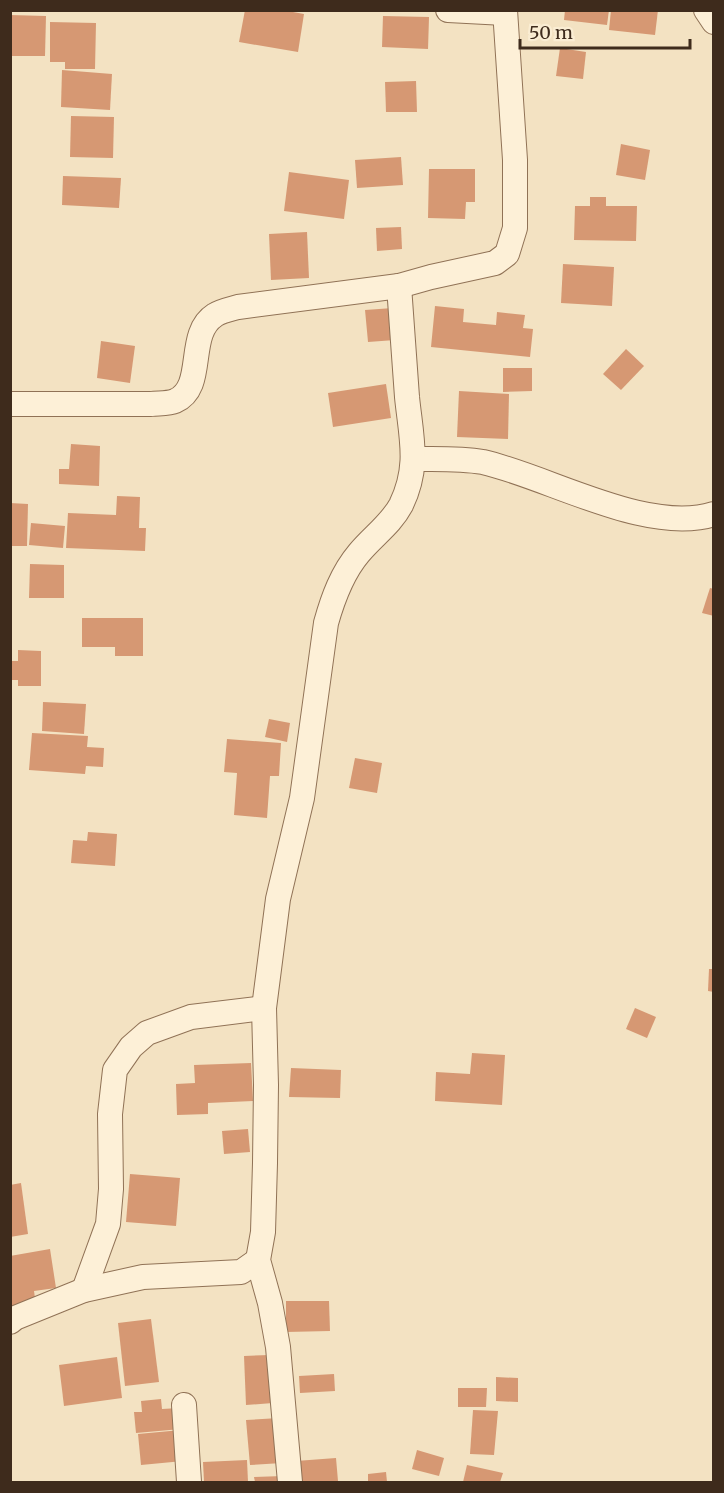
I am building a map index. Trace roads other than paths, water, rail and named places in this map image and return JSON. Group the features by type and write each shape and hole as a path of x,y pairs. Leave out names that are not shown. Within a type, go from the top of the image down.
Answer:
{"street":[{"path":"10,404 151,404 174,401 186,393 193,377 201,329 216,314 238,307 399,286 495,263 507,254 515,228 515,160 505,12 448,10"},
{"path":"706,10 714,22"},
{"path":"290,1482 278,1347 270,1302 258,1260 263,1232 265,1152 264,1008 278,899 302,798 326,623 332,602 348,568 358,553 394,516 401,504 408,490 414,459 399,286"},
{"path":"414,459 482,462 597,501 661,517 714,514"},
{"path":"84,1290 108,1224 111,1189 110,1114 115,1070 131,1047 147,1033 191,1017 264,1008"},
{"path":"10,1322 84,1290 143,1277 241,1272 258,1260"},
{"path":"184,1405 189,1482"}]}
